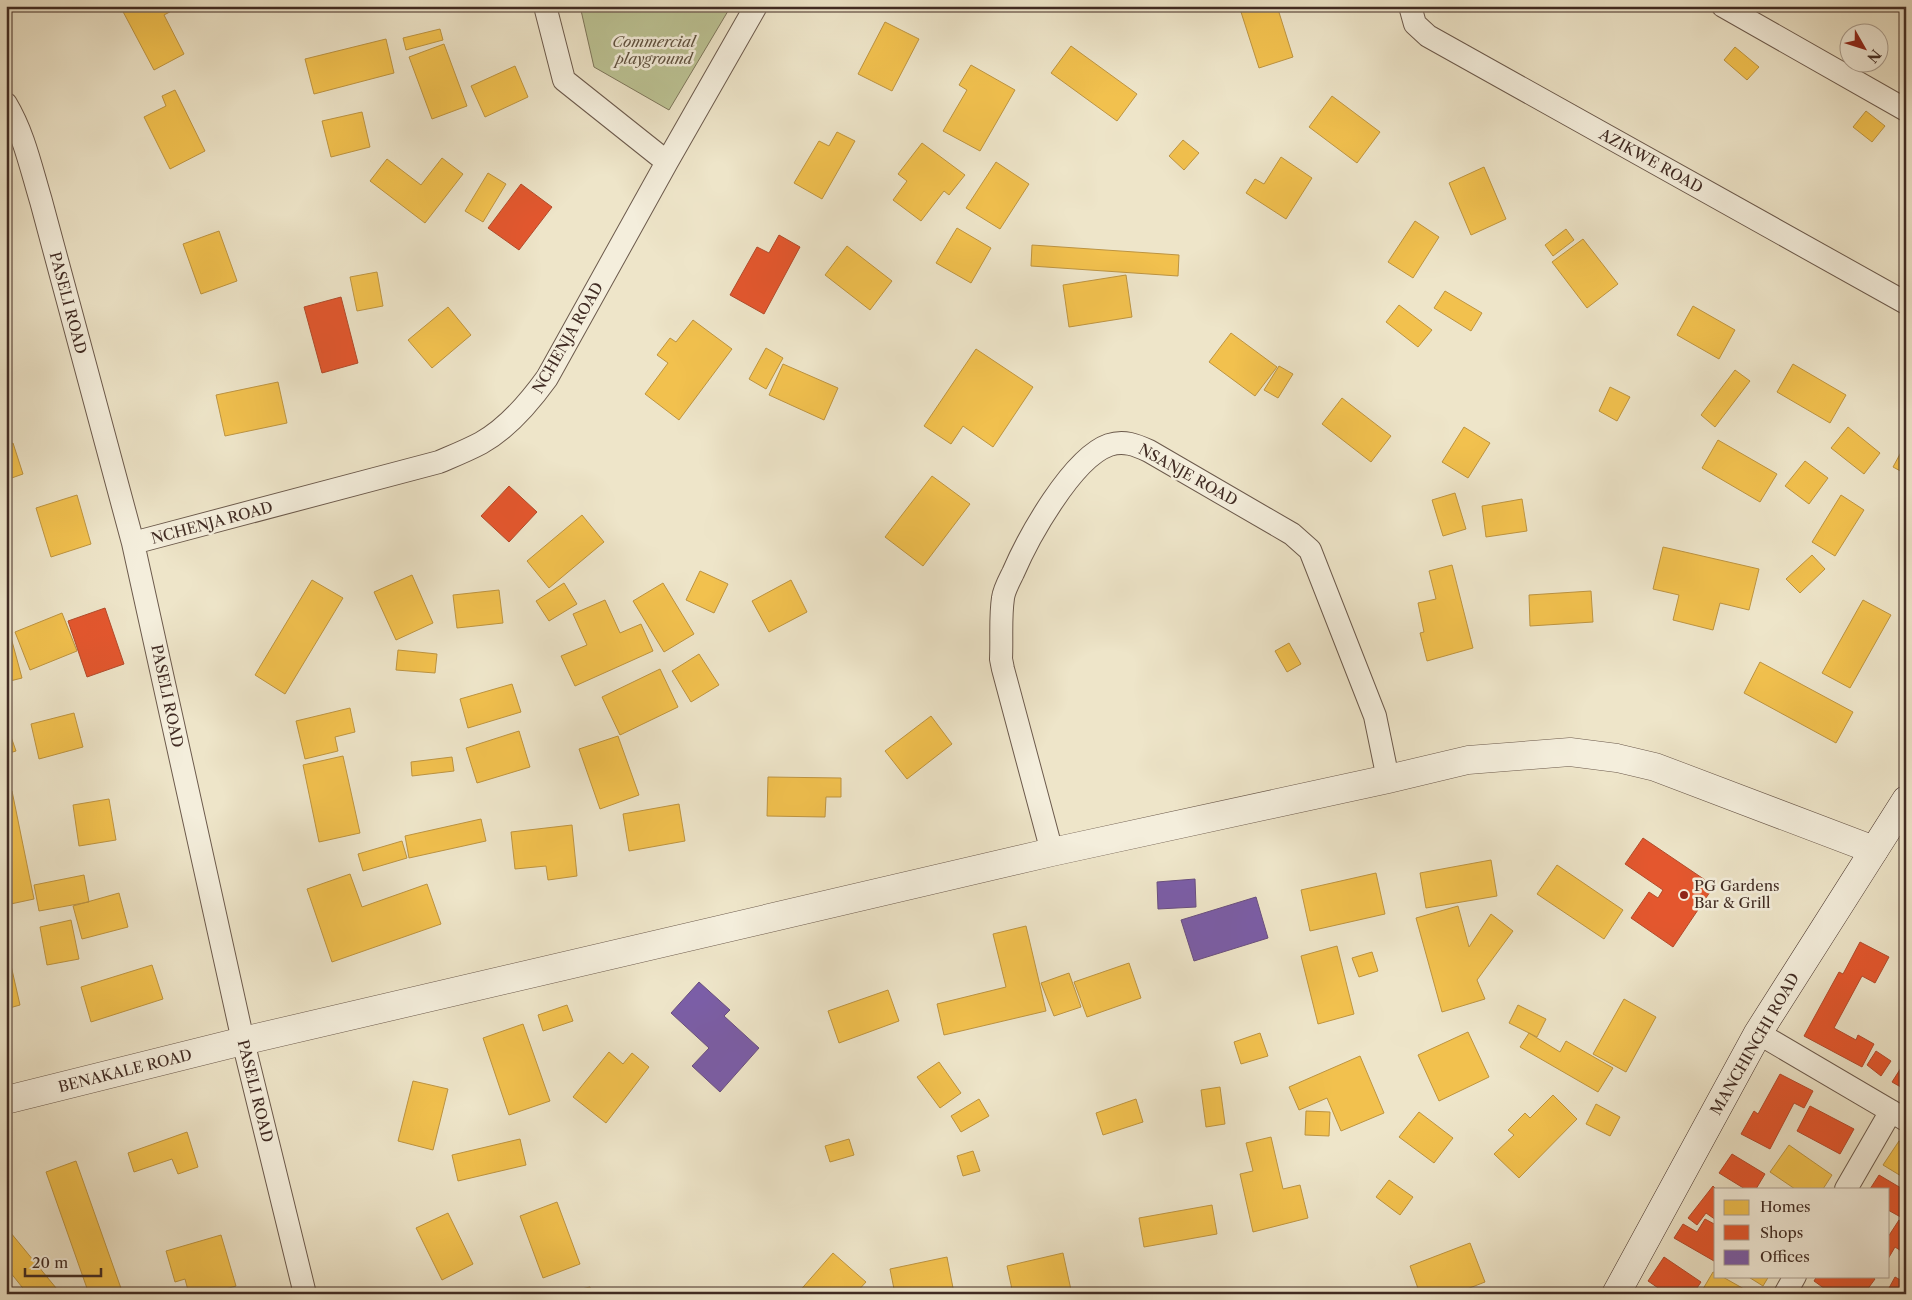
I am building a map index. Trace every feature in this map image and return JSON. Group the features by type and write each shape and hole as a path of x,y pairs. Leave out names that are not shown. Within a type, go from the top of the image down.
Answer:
{"street":[{"path":"545,6 564,80 667,162"},
{"name":"NCHENJA ROAD","path":"133,543 439,462 482,442 516,415 534,396 547,378 756,6"},
{"name":"AZIKWE ROAD","path":"1410,6 1415,24 1428,36 1906,303"},
{"path":"1723,6 1906,110"},
{"name":"PASELI ROAD","path":"6,104 14,117 38,192 133,543 243,1041 305,1294"},
{"name":"NSANJE ROAD","path":"1052,852 1001,659 1003,596 1026,543 1057,494 1085,460 1108,445 1122,442 1149,451 1292,534 1310,550 1375,716 1388,779"},
{"name":"BENAKALE ROAD","path":"6,1100 243,1041 1052,852 1468,760 1523,754 1570,752 1617,758 1655,767 1874,850"},
{"name":"MANCHINCHI ROAD","path":"1616,1294 1758,1033 1906,800"},
{"path":"1758,1033 1898,1116 1847,1188"},
{"path":"1785,1294 1794,1278"}],"green space":[{"name":"Commercial playground","path":"580,6 731,6 669,110 594,67"}],"building: Homes":[{"path":"120,6 181,6 164,15 184,54 154,70"},
{"path":"1257,6 1277,6 1293,57 1259,68 1241,12"},
{"path":"885,22 919,39 892,91 858,74"},
{"path":"440,29 443,40 406,50 403,38"},
{"path":"386,39 394,73 314,94 305,59"},
{"path":"444,44 467,106 432,119 409,57"},
{"path":"1071,46 1137,94 1117,121 1051,73"},
{"path":"1735,47 1759,67 1747,80 1724,60"},
{"path":"971,65 1015,90 980,151 943,131 967,90 959,85"},
{"path":"515,66 528,97 485,117 471,86"},
{"path":"175,90 205,151 170,169 144,117 166,106 162,96"},
{"path":"1332,96 1380,132 1357,163 1309,127"},
{"path":"1866,111 1885,126 1872,142 1853,127"},
{"path":"362,112 370,147 331,157 322,121"},
{"path":"837,132 855,141 822,199 794,183 819,141 829,146"},
{"path":"1183,140 1199,153 1184,170 1169,156"},
{"path":"922,143 965,175 949,195 944,191 921,221 893,200 907,181 898,174"},
{"path":"1281,157 1312,178 1286,219 1246,193 1255,179 1264,184"},
{"path":"442,158 463,174 425,223 370,181 387,159 421,185"},
{"path":"996,162 1029,184 1000,229 966,208"},
{"path":"1484,167 1506,219 1471,235 1449,183"},
{"path":"488,173 506,184 483,222 465,211"},
{"path":"1415,221 1439,237 1413,278 1388,262"},
{"path":"957,228 991,248 971,283 936,263"},
{"path":"1566,229 1574,240 1553,256 1545,245"},
{"path":"219,231 237,281 201,294 183,244"},
{"path":"1583,239 1618,284 1587,308 1552,262"},
{"path":"1032,245 1179,255 1178,276 1031,266"},
{"path":"847,246 892,281 870,310 825,275"},
{"path":"377,272 383,306 357,311 350,277"},
{"path":"1126,275 1132,317 1069,327 1063,285"},
{"path":"1445,291 1482,313 1471,331 1434,308"},
{"path":"1399,305 1432,330 1418,347 1386,322"},
{"path":"1693,306 1735,330 1719,359 1677,335"},
{"path":"448,307 471,335 432,368 408,340"},
{"path":"693,320 732,349 679,420 645,394 668,363 657,355 670,338 676,342"},
{"path":"1231,333 1277,367 1255,396 1209,362"},
{"path":"766,348 783,358 766,389 749,379"},
{"path":"976,349 1033,387 993,447 963,426 951,444 924,426"},
{"path":"6,361 11,389 6,390"},
{"path":"783,364 838,388 824,420 769,395"},
{"path":"1793,364 1846,395 1830,423 1777,392"},
{"path":"1279,366 1293,374 1278,398 1264,390"},
{"path":"1735,370 1750,381 1715,427 1701,415"},
{"path":"278,382 287,423 225,436 216,395"},
{"path":"1610,387 1630,397 1617,421 1599,411"},
{"path":"1342,398 1391,436 1371,462 1322,424"},
{"path":"1464,427 1490,443 1468,478 1442,462"},
{"path":"1848,427 1880,453 1864,474 1831,448"},
{"path":"1718,440 1777,474 1760,502 1702,468"},
{"path":"13,443 23,474 6,480 6,446"},
{"path":"1906,443 1906,474 1893,467"},
{"path":"1805,461 1828,478 1809,504 1785,486"},
{"path":"932,476 970,504 923,566 885,537"},
{"path":"1455,493 1466,529 1443,536 1432,500"},
{"path":"77,495 91,544 51,557 36,508"},
{"path":"1841,495 1864,510 1835,556 1812,542"},
{"path":"1522,499 1527,531 1486,537 1482,506"},
{"path":"582,515 604,542 549,588 527,561"},
{"path":"1663,547 1759,569 1749,610 1720,603 1713,630 1673,620 1679,595 1653,589"},
{"path":"1812,555 1825,569 1800,593 1786,579"},
{"path":"1452,565 1473,648 1427,661 1420,633 1424,632 1418,603 1436,599 1429,571"},
{"path":"700,571 728,584 714,613 686,600"},
{"path":"412,575 433,623 396,640 374,592"},
{"path":"312,580 343,598 285,694 255,675"},
{"path":"791,580 807,612 769,632 752,601"},
{"path":"564,583 577,604 549,621 536,601"},
{"path":"663,583 694,634 664,652 633,601"},
{"path":"499,590 503,623 457,628 453,595"},
{"path":"1591,591 1593,622 1530,626 1529,595"},
{"path":"605,600 620,633 641,624 653,651 575,686 561,656 587,645 573,614"},
{"path":"1863,600 1891,615 1850,688 1822,673"},
{"path":"62,613 77,651 30,670 15,632"},
{"path":"6,619 22,678 6,682"},
{"path":"1289,643 1301,664 1287,672 1275,651"},
{"path":"398,650 437,654 435,673 396,670"},
{"path":"699,654 719,685 691,702 672,671"},
{"path":"1760,662 1853,712 1836,743 1744,693"},
{"path":"660,669 678,707 620,735 602,697"},
{"path":"512,684 521,712 468,728 460,699"},
{"path":"350,708 355,732 335,737 338,751 305,759 296,721"},
{"path":"74,713 83,747 39,759 31,724"},
{"path":"931,716 952,744 907,779 885,751"},
{"path":"6,731 9,731 16,751 6,754"},
{"path":"519,731 530,767 477,783 466,748"},
{"path":"618,736 639,795 600,809 579,749"},
{"path":"343,756 360,833 319,842 303,765"},
{"path":"452,757 454,771 412,776 411,762"},
{"path":"768,777 841,778 841,797 826,797 825,817 767,816"},
{"path":"12,791 34,899 6,905 6,793"},
{"path":"109,799 116,840 79,846 73,805"},
{"path":"679,804 685,841 629,851 623,814"},
{"path":"481,819 486,841 409,858 405,836"},
{"path":"572,825 577,876 548,880 546,866 515,869 511,832"},
{"path":"402,841 407,858 363,871 358,854"},
{"path":"1491,860 1497,896 1426,908 1420,873"},
{"path":"1557,865 1623,910 1604,939 1537,894"},
{"path":"1376,873 1385,914 1310,931 1301,890"},
{"path":"350,874 362,907 427,884 441,924 332,962 307,889"},
{"path":"84,875 89,902 39,911 34,885"},
{"path":"119,893 128,927 82,939 73,906"},
{"path":"1458,906 1469,947 1491,914 1513,931 1477,980 1485,999 1442,1012 1416,918"},
{"path":"71,920 79,959 47,965 40,927"},
{"path":"1026,926 1046,1011 944,1035 937,1004 1006,987 993,934"},
{"path":"1337,946 1354,1014 1318,1024 1301,956"},
{"path":"1372,952 1378,971 1359,977 1352,958"},
{"path":"10,961 20,1005 6,1009 6,962"},
{"path":"1129,963 1141,998 1087,1017 1074,982"},
{"path":"152,965 163,999 91,1022 81,987"},
{"path":"1069,973 1081,1007 1054,1016 1041,983"},
{"path":"888,990 899,1021 839,1043 828,1011"},
{"path":"1624,999 1656,1017 1626,1072 1593,1054"},
{"path":"567,1005 573,1021 543,1031 538,1015"},
{"path":"1518,1005 1546,1019 1537,1037 1509,1023"},
{"path":"523,1024 550,1101 509,1115 483,1038"},
{"path":"1468,1032 1489,1077 1439,1101 1418,1055"},
{"path":"1260,1033 1268,1056 1241,1064 1234,1042"},
{"path":"1529,1033 1560,1052 1566,1041 1613,1068 1598,1092 1520,1047"},
{"path":"609,1052 623,1064 632,1053 649,1067 606,1123 573,1097"},
{"path":"1360,1056 1384,1113 1341,1131 1327,1098 1299,1110 1289,1087"},
{"path":"939,1062 961,1093 940,1108 917,1077"},
{"path":"413,1081 448,1089 433,1150 398,1141"},
{"path":"1220,1087 1225,1124 1206,1127 1201,1090"},
{"path":"1553,1095 1577,1119 1519,1178 1494,1154 1514,1135 1508,1130 1525,1113 1530,1118"},
{"path":"979,1099 989,1116 961,1132 951,1116"},
{"path":"1136,1099 1143,1122 1103,1135 1096,1113"},
{"path":"1596,1104 1620,1117 1610,1136 1586,1124"},
{"path":"1306,1111 1330,1112 1329,1136 1305,1135"},
{"path":"1419,1112 1453,1138 1434,1163 1399,1137"},
{"path":"187,1132 198,1167 178,1174 172,1159 134,1172 128,1153"},
{"path":"1271,1137 1283,1189 1300,1185 1308,1218 1253,1232 1240,1174 1253,1171 1246,1143"},
{"path":"520,1139 526,1165 458,1181 452,1155"},
{"path":"849,1139 854,1155 830,1162 825,1146"},
{"path":"1899,1141 1906,1146 1906,1179 1883,1165"},
{"path":"1789,1145 1832,1175 1824,1188 1794,1188 1770,1172"},
{"path":"973,1151 980,1171 963,1176 957,1156"},
{"path":"76,1161 123,1294 89,1294 46,1172"},
{"path":"1389,1180 1413,1197 1400,1215 1376,1197"},
{"path":"557,1202 580,1264 543,1278 520,1216"},
{"path":"1212,1205 1217,1234 1144,1247 1139,1218"},
{"path":"448,1213 473,1264 442,1280 416,1228"},
{"path":"6,1227 61,1294 29,1294 26,1292 6,1267"},
{"path":"221,1235 236,1286 208,1294 189,1294 185,1279 175,1282 166,1251"},
{"path":"1470,1243 1485,1282 1454,1294 1420,1294 1410,1266"},
{"path":"833,1253 866,1282 855,1294 797,1294"},
{"path":"1063,1253 1071,1290 1054,1294 1013,1294 1007,1266"},
{"path":"947,1257 954,1293 895,1294 890,1269"},
{"path":"1713,1272 1714,1278 1725,1278 1753,1294 1700,1294"},
{"path":"1750,1278 1768,1278 1763,1286"},
{"path":"590,1287 592,1294 560,1294"}],"building: Shops":[{"path":"521,184 552,207 519,250 488,228"},
{"path":"779,235 800,247 764,314 730,295 757,247 769,253"},
{"path":"341,297 358,363 322,373 304,307"},
{"path":"509,486 537,512 509,542 481,516"},
{"path":"105,608 124,664 87,677 68,621"},
{"name":"PG Gardens Bar & Grill","path":"1643,838 1714,886 1673,947 1631,918 1649,892 1658,898 1663,890 1625,864"},
{"path":"1860,942 1889,957 1875,983 1862,976 1834,1028 1856,1040 1858,1035 1874,1044 1862,1067 1804,1036 1839,972 1843,974"},
{"path":"1876,1051 1891,1061 1881,1076 1867,1065"},
{"path":"1906,1060 1906,1090 1892,1082"},
{"path":"1780,1074 1813,1091 1804,1108 1794,1103 1770,1149 1741,1134 1754,1111 1758,1114"},
{"path":"1810,1106 1854,1129 1840,1154 1797,1131"},
{"path":"1732,1154 1765,1174 1757,1188 1743,1188 1719,1173"},
{"path":"1879,1175 1906,1191 1906,1220 1890,1211 1890,1188 1871,1188"},
{"path":"1713,1186 1715,1188 1714,1219 1706,1213 1697,1225 1688,1218"},
{"path":"1705,1219 1714,1224 1714,1261 1674,1238 1683,1224 1697,1232"},
{"path":"1899,1220 1906,1224 1906,1254 1895,1247 1890,1256 1890,1234"},
{"path":"1664,1257 1701,1282 1693,1294 1667,1294 1648,1281"},
{"path":"1895,1277 1906,1283 1906,1294 1899,1294 1889,1288"},
{"path":"1816,1278 1875,1279 1864,1294 1832,1294 1814,1281"}],"building: Offices":[{"path":"1195,879 1196,907 1158,909 1157,882"},
{"path":"1256,897 1268,938 1194,961 1181,920"},
{"path":"699,982 730,1010 724,1016 759,1048 720,1092 692,1066 709,1048 671,1013"}],"place":[{"name":"PG Gardens Bar & Grill","path":"1684,895"}]}
